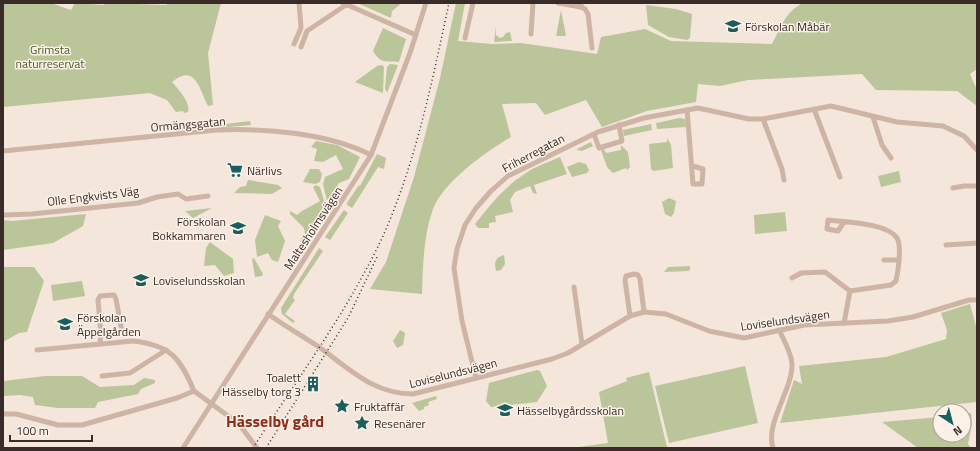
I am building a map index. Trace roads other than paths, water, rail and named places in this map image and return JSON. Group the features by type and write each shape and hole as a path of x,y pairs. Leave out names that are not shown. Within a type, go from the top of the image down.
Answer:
{"street":[{"path":"294,44 302,28 299,3"},
{"name":"Maltesholmsvägen","path":"183,448 268,314 372,155 416,35 426,3"},
{"path":"465,38 473,3"},
{"path":"531,34 533,3"},
{"path":"558,3 581,5 585,9 588,14 592,48"},
{"path":"301,47 307,31 344,4 416,35"},
{"name":"Friherregatan","path":"476,378 462,321 454,268 457,249 465,225 476,208 491,191 508,176 594,134 619,125 698,108 749,119 763,119 814,109 838,107 897,122 943,126 964,136 977,150"},
{"path":"814,109 840,177"},
{"path":"687,110 693,166"},
{"path":"873,117 882,145 891,158"},
{"path":"763,119 782,169 784,180"},
{"path":"594,134 599,148 622,141 619,125"},
{"name":"Ormängsgatan","path":"3,151 246,129 318,138 372,155"},
{"path":"953,188 977,186"},
{"name":"Olle Engkvists Väg","path":"3,215 131,204 158,197 178,194 186,199 208,196"},
{"path":"792,278 801,273 825,272 850,291 891,285 896,281 899,244 897,238 891,232 868,225 844,222"},
{"path":"946,245 977,243"},
{"path":"884,260 898,260"},
{"path":"630,316 626,276 631,274 638,275 640,279 644,312"},
{"path":"574,287 582,344"},
{"path":"844,323 850,291"},
{"path":"100,344 101,334 98,300 100,296 114,295 122,332 101,334"},
{"name":"Loviselundsvägen","path":"268,314 314,344 371,385 392,393 413,394 552,359 568,353 624,319 644,312 666,314 709,331 744,338 804,325 888,322 913,317 968,300 977,300"},
{"path":"773,448 771,442 774,426 790,379 792,364 780,330"},
{"path":"38,350 133,341 148,343 166,350 175,357 185,369 194,391 239,424 258,448"},
{"path":"102,376 130,373 166,350"},
{"path":"3,414 16,414 58,426 82,425 178,398 194,391"}],"railway":[{"path":"253,448 338,318 383,236 395,208 414,151 449,3"},
{"path":"266,448 348,318 377,257"}],"place":[{"name":"Förskolan Måbär","path":"733,26"},
{"name":"Närlivs","path":"235,170"},
{"name":"Förskolan Bokkammaren","path":"238,228"},
{"name":"Loviselundsskolan","path":"141,280"},
{"name":"Förskolan Äppelgården","path":"65,324"},
{"name":"Toalett Hässelby torg 3","path":"313,384"},
{"name":"Fruktaffär","path":"342,406"},
{"name":"Hässelbygårdsskolan","path":"505,410"},
{"name":"Resenärer","path":"362,423"}],"district":[{"name":"Hässelby gård","path":"275,421"}],"park label":[{"name":"Grimsta naturreservat","path":"50,56"}]}
